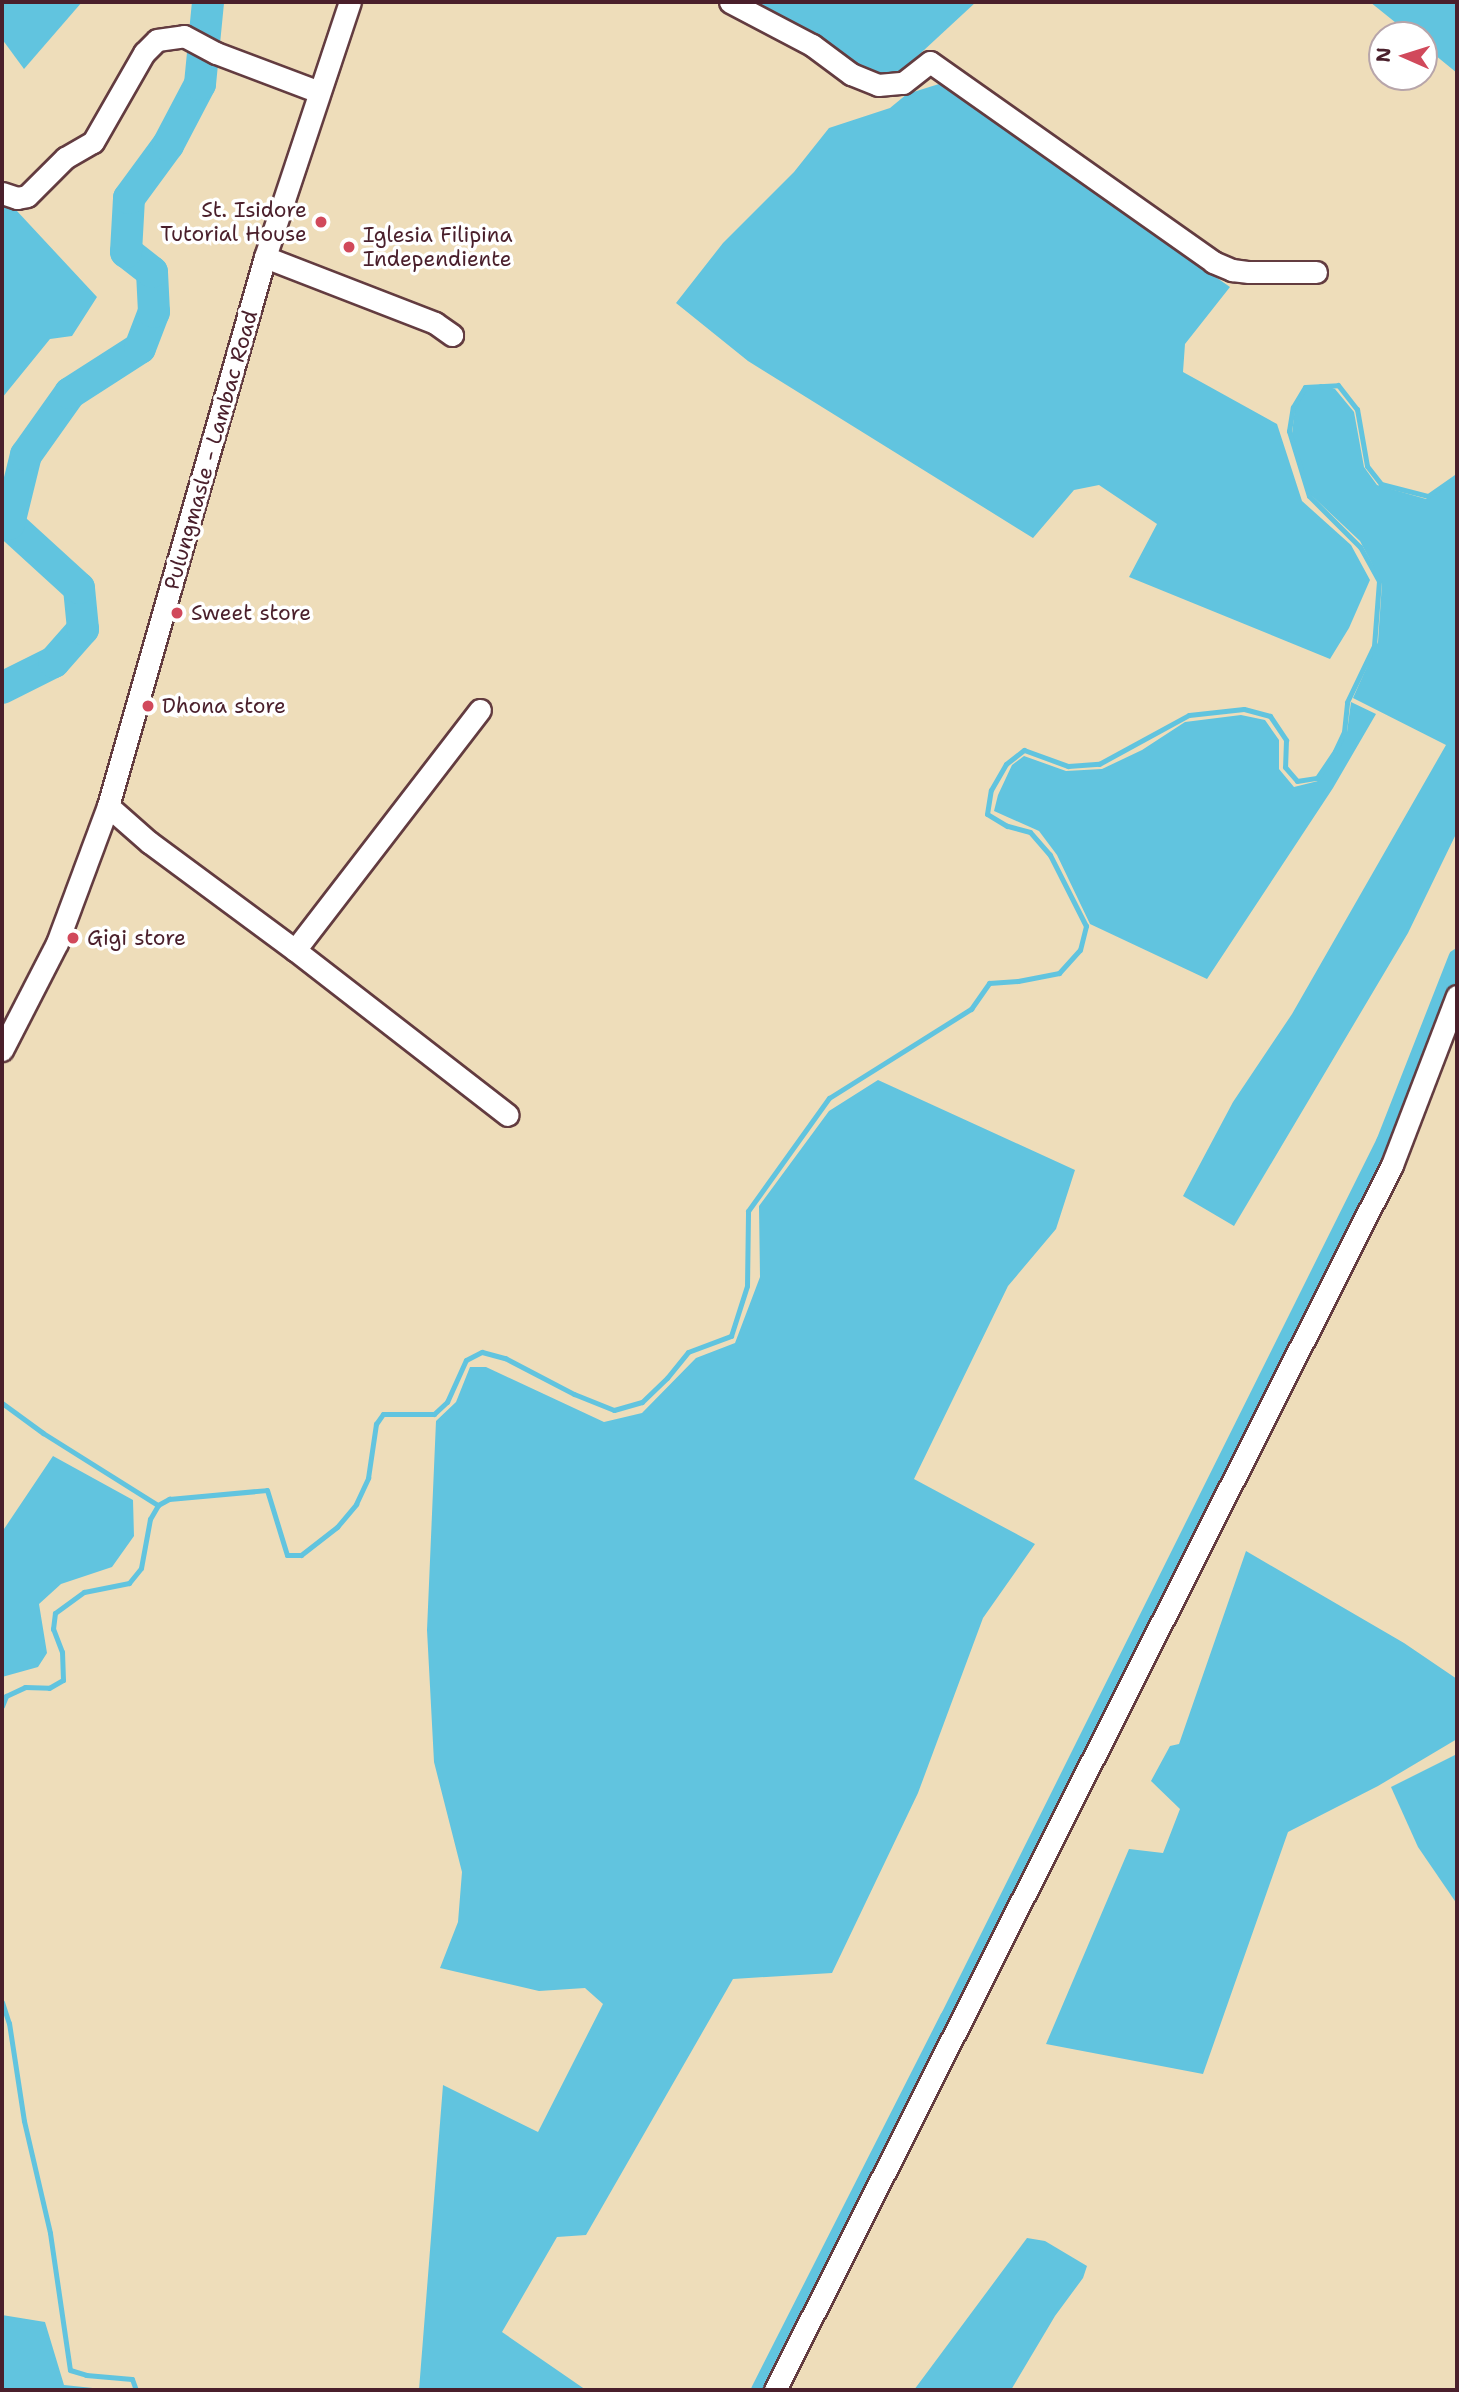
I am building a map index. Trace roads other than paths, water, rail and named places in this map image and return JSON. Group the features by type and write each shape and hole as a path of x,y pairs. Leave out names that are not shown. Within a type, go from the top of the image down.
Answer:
{"street":[{"name":"Pulungmasle - Lambac Road","path":"2,1050 57,943 108,806 265,257 350,2"},
{"path":"730,2 812,45 851,74 878,85 903,83 930,62 1213,262 1241,271 1316,272"},
{"path":"2,194 17,198 27,196 65,158 93,142 144,53 157,40 184,36 216,53 318,92"},
{"path":"265,257 435,323 452,335"},
{"path":"295,950 480,710"},
{"path":"108,806 149,842 295,950 508,1115"},
{"path":"775,2390 1392,1164 1457,996"}],"water":[{"path":"2,2 82,2 24,69 2,39"},
{"path":"741,2 976,2 896,76 879,80"},
{"path":"1370,2 1457,2 1457,73 1438,57 1438,21 1394,21"},
{"path":"939,84 1230,287 1185,344 1183,372 1277,424 1302,501 1351,545 1370,580 1349,628 1330,659 1129,577 1157,524 1099,485 1074,490 1033,538 748,361 676,303 723,243 794,172 829,128 890,108 907,94"},
{"path":"3,196 97,297 72,336 50,339 2,398"},
{"path":"1321,384 1335,389 1354,412 1364,467 1377,485 1426,499 1457,479 1457,832 1408,933 1234,1226 1183,1196 1233,1102 1292,1014 1446,745 1353,698 1378,642 1382,583 1360,541 1310,494 1292,434 1295,407 1306,390"},
{"path":"1351,702 1376,714 1333,788 1207,979 1090,924 1057,855 1039,831 994,811 998,795 1012,765 1024,756 1066,771 1102,769 1142,750 1185,722 1241,715 1265,720 1279,740 1279,769 1294,787 1318,781 1347,732"},
{"path":"878,1080 1075,1170 1056,1229 1008,1286 914,1479 1035,1544 983,1618 918,1793 832,1973 733,1979 586,2235 557,2237 502,2332 586,2390 419,2390 443,2085 538,2132 603,2004 585,1988 539,1991 440,1968 458,1922 462,1872 434,1762 427,1630 436,1421 456,1402 470,1367 486,1367 604,1422 642,1413 696,1358 735,1343 760,1277 759,1206 829,1111"},
{"path":"53,1456 133,1500 134,1536 112,1567 61,1584 39,1604 47,1653 38,1667 2,1677 2,1532"},
{"path":"1246,1551 1404,1643 1457,1679 1457,1739 1378,1786 1288,1832 1203,2074 1046,2044 1129,1849 1163,1853 1180,1809 1151,1781 1170,1746 1179,1744"},
{"path":"1457,1754 1457,1904 1418,1847 1391,1787"},
{"path":"1027,2238 1045,2241 1087,2266 1083,2278 1055,2316 1011,2390 914,2390"},
{"path":"2,2315 45,2322 64,2385 112,2390 2,2390"}],"waterway":[{"path":"2,688 54,662 83,629 79,588 9,524 26,455 70,393 140,348 154,312 152,272 126,252 129,198 168,145 200,84 208,2"},
{"path":"2,1706 6,1696 25,1687 49,1688 63,1680 62,1652 53,1629 55,1613 84,1592 129,1583 141,1568 150,1519 158,1505 169,1499 267,1490 287,1555 301,1555 337,1527 356,1504 368,1478 376,1424 383,1414 434,1414 447,1402 466,1360 482,1352 505,1358 574,1394 614,1410 642,1402 667,1378 688,1352 731,1336 747,1286 748,1211 829,1098 971,1009 989,983 1018,981 1059,973 1080,950 1086,926 1050,855 1030,832 1007,826 987,814 991,790 1006,764 1024,750 1068,766 1099,764 1189,715 1244,709 1270,716 1286,740 1285,767 1297,781 1317,778 1335,751 1344,732 1347,702 1374,646 1379,581 1360,547 1309,496 1289,431 1293,407 1305,387 1338,385 1357,409 1367,466 1381,484 1428,496 1457,476"},
{"path":"760,2390 949,2018 1385,1142 1457,958"},
{"path":"2,1403 43,1433 158,1505"},
{"path":"2,2002 9,2023 24,2121 50,2233 70,2370 86,2375 132,2379 136,2390"}],"place":[{"name":"St. Isidore Tutorial House","path":"321,222"},
{"name":"Iglesia Filipina Independiente","path":"349,247"},
{"name":"Sweet store","path":"177,613"},
{"name":"Dhona store","path":"148,706"},
{"name":"Gigi store","path":"73,938"}]}
